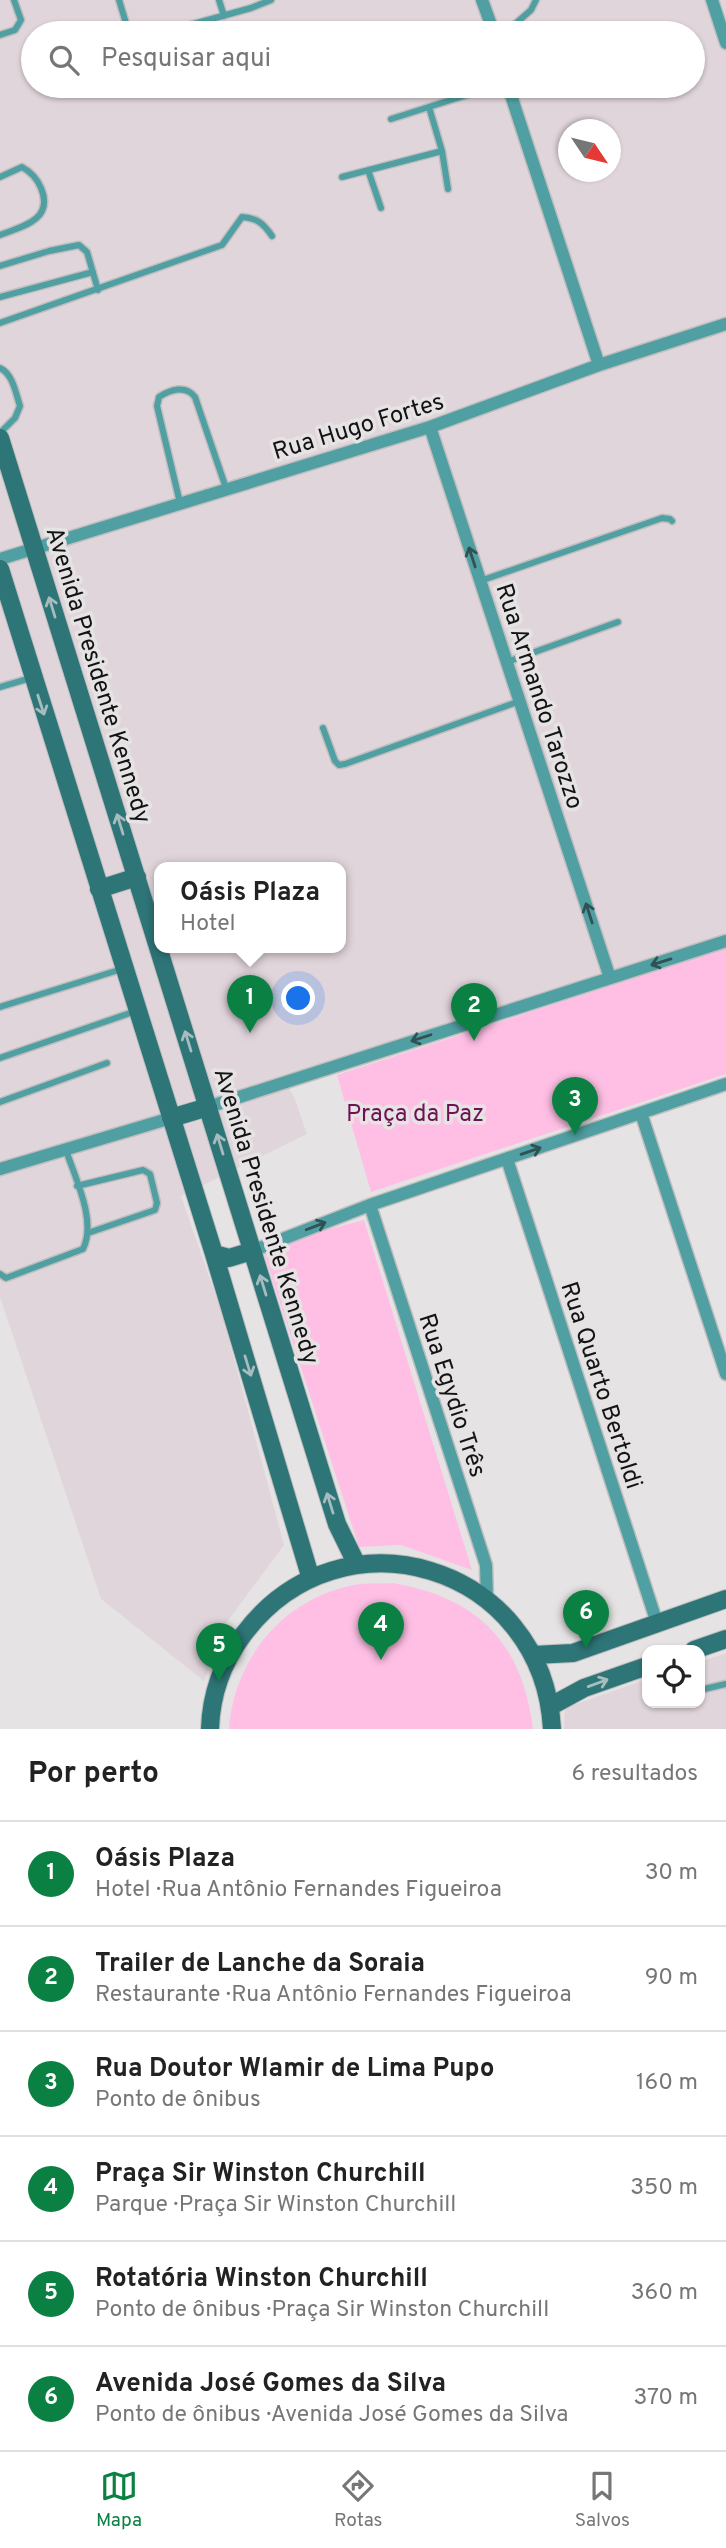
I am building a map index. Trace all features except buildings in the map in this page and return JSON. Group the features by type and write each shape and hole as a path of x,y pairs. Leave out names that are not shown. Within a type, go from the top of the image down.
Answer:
{"main road":[{"name":"Avenida Presidente Kennedy","path":"0,436 154,932"},
{"path":"0,569 214,1254 307,1559 310,1579"},
{"path":"99,889 137,877"},
{"name":"Avenida Presidente Kennedy","path":"160,953 337,1524 357,1565"},
{"path":"171,1118 208,1107"},
{"path":"214,1254 229,1258 252,1251"},
{"path":"210,1729 219,1681 233,1649 254,1620 310,1579 357,1565 392,1564 426,1569 458,1581 487,1599 506,1616 534,1656 545,1680 551,1706 552,1729"},
{"path":"534,1656 573,1653 726,1600"},
{"path":"705,1646 726,1639"},
{"path":"551,1706 584,1688 642,1668"}],"street":[{"path":"482,0 490,21"},
{"path":"712,0 726,43"},
{"path":"512,98 599,365"},
{"name":"Rua Hugo Fortes","path":"0,559 430,427 599,365 726,324"},
{"name":"Rua Armando Tarozzo","path":"430,427 610,978"},
{"path":"208,1107 726,941"},
{"path":"252,1251 370,1205 726,1084"},
{"path":"641,1112 726,1374"},
{"path":"0,1169 171,1118"},
{"name":"Rua Quarto Bertoldi","path":"507,1159 657,1623"},
{"name":"Rua Egydio Três","path":"370,1205 486,1565 487,1599"}],"lane":[{"path":"0,33 15,30 21,20 14,0"},
{"path":"119,0 126,21"},
{"path":"219,0 224,16"},
{"path":"249,0 251,8"},
{"path":"205,21 271,0"},
{"path":"519,21 531,10 536,0"},
{"path":"391,119 457,98"},
{"path":"429,107 442,151 448,189"},
{"path":"342,177 442,151"},
{"path":"0,177 22,167 30,171 45,197 44,208 39,216 19,229 0,234"},
{"path":"368,170 381,208"},
{"path":"0,324 222,245 242,217 254,218 264,225 272,236"},
{"path":"0,266 79,245 87,252 98,290"},
{"path":"0,297 93,272"},
{"path":"0,368 9,376 20,406 15,418 0,436"},
{"path":"180,503 157,406 159,397 165,393 180,389 190,390 195,397 226,488"},
{"path":"480,581 662,518 666,517 672,521"},
{"path":"507,662 618,622"},
{"path":"0,687 33,678"},
{"path":"323,728 339,765 520,701"},
{"path":"0,1007 124,968"},
{"path":"0,1058 138,1011"},
{"path":"0,1102 107,1063"},
{"path":"0,1274 6,1278 22,1274 83,1249 88,1233 88,1221 66,1150"},
{"path":"77,1186 143,1170 150,1174 157,1203 155,1210 88,1233"},
{"path":"705,1689 726,1684"}],"shaded area":[{"path":"0,0 726,0 726,941 285,1082 294,1097 307,1134 181,1196 222,1314 284,1545 227,1622 204,1681 101,1599 0,1297"},
{"path":"726,1653 726,1729 564,1729 565,1708 642,1681 642,1708 705,1708 705,1660"}],"green space":[{"name":"Praça da Paz","path":"726,948 726,1074 371,1192 337,1075"},
{"path":"364,1220 472,1570 401,1545 359,1547 262,1247"},
{"path":"393,1583 449,1600 472,1613 491,1629 518,1672 533,1729 229,1729 233,1702 241,1677 253,1654 269,1633 288,1615 309,1601 334,1590 360,1584"}],"place":[{"name":"Oásis Plaza","path":"250,1033"},
{"name":"Trailer de Lanche da Soraia","path":"474,1041"},
{"name":"Rua Doutor Wlamir de Lima Pupo","path":"575,1135"},
{"name":"Avenida José Gomes da Silva","path":"586,1648"},
{"name":"Praça Sir Winston Churchill","path":"381,1660"},
{"name":"Rotatória Winston Churchill","path":"219,1681"}]}
